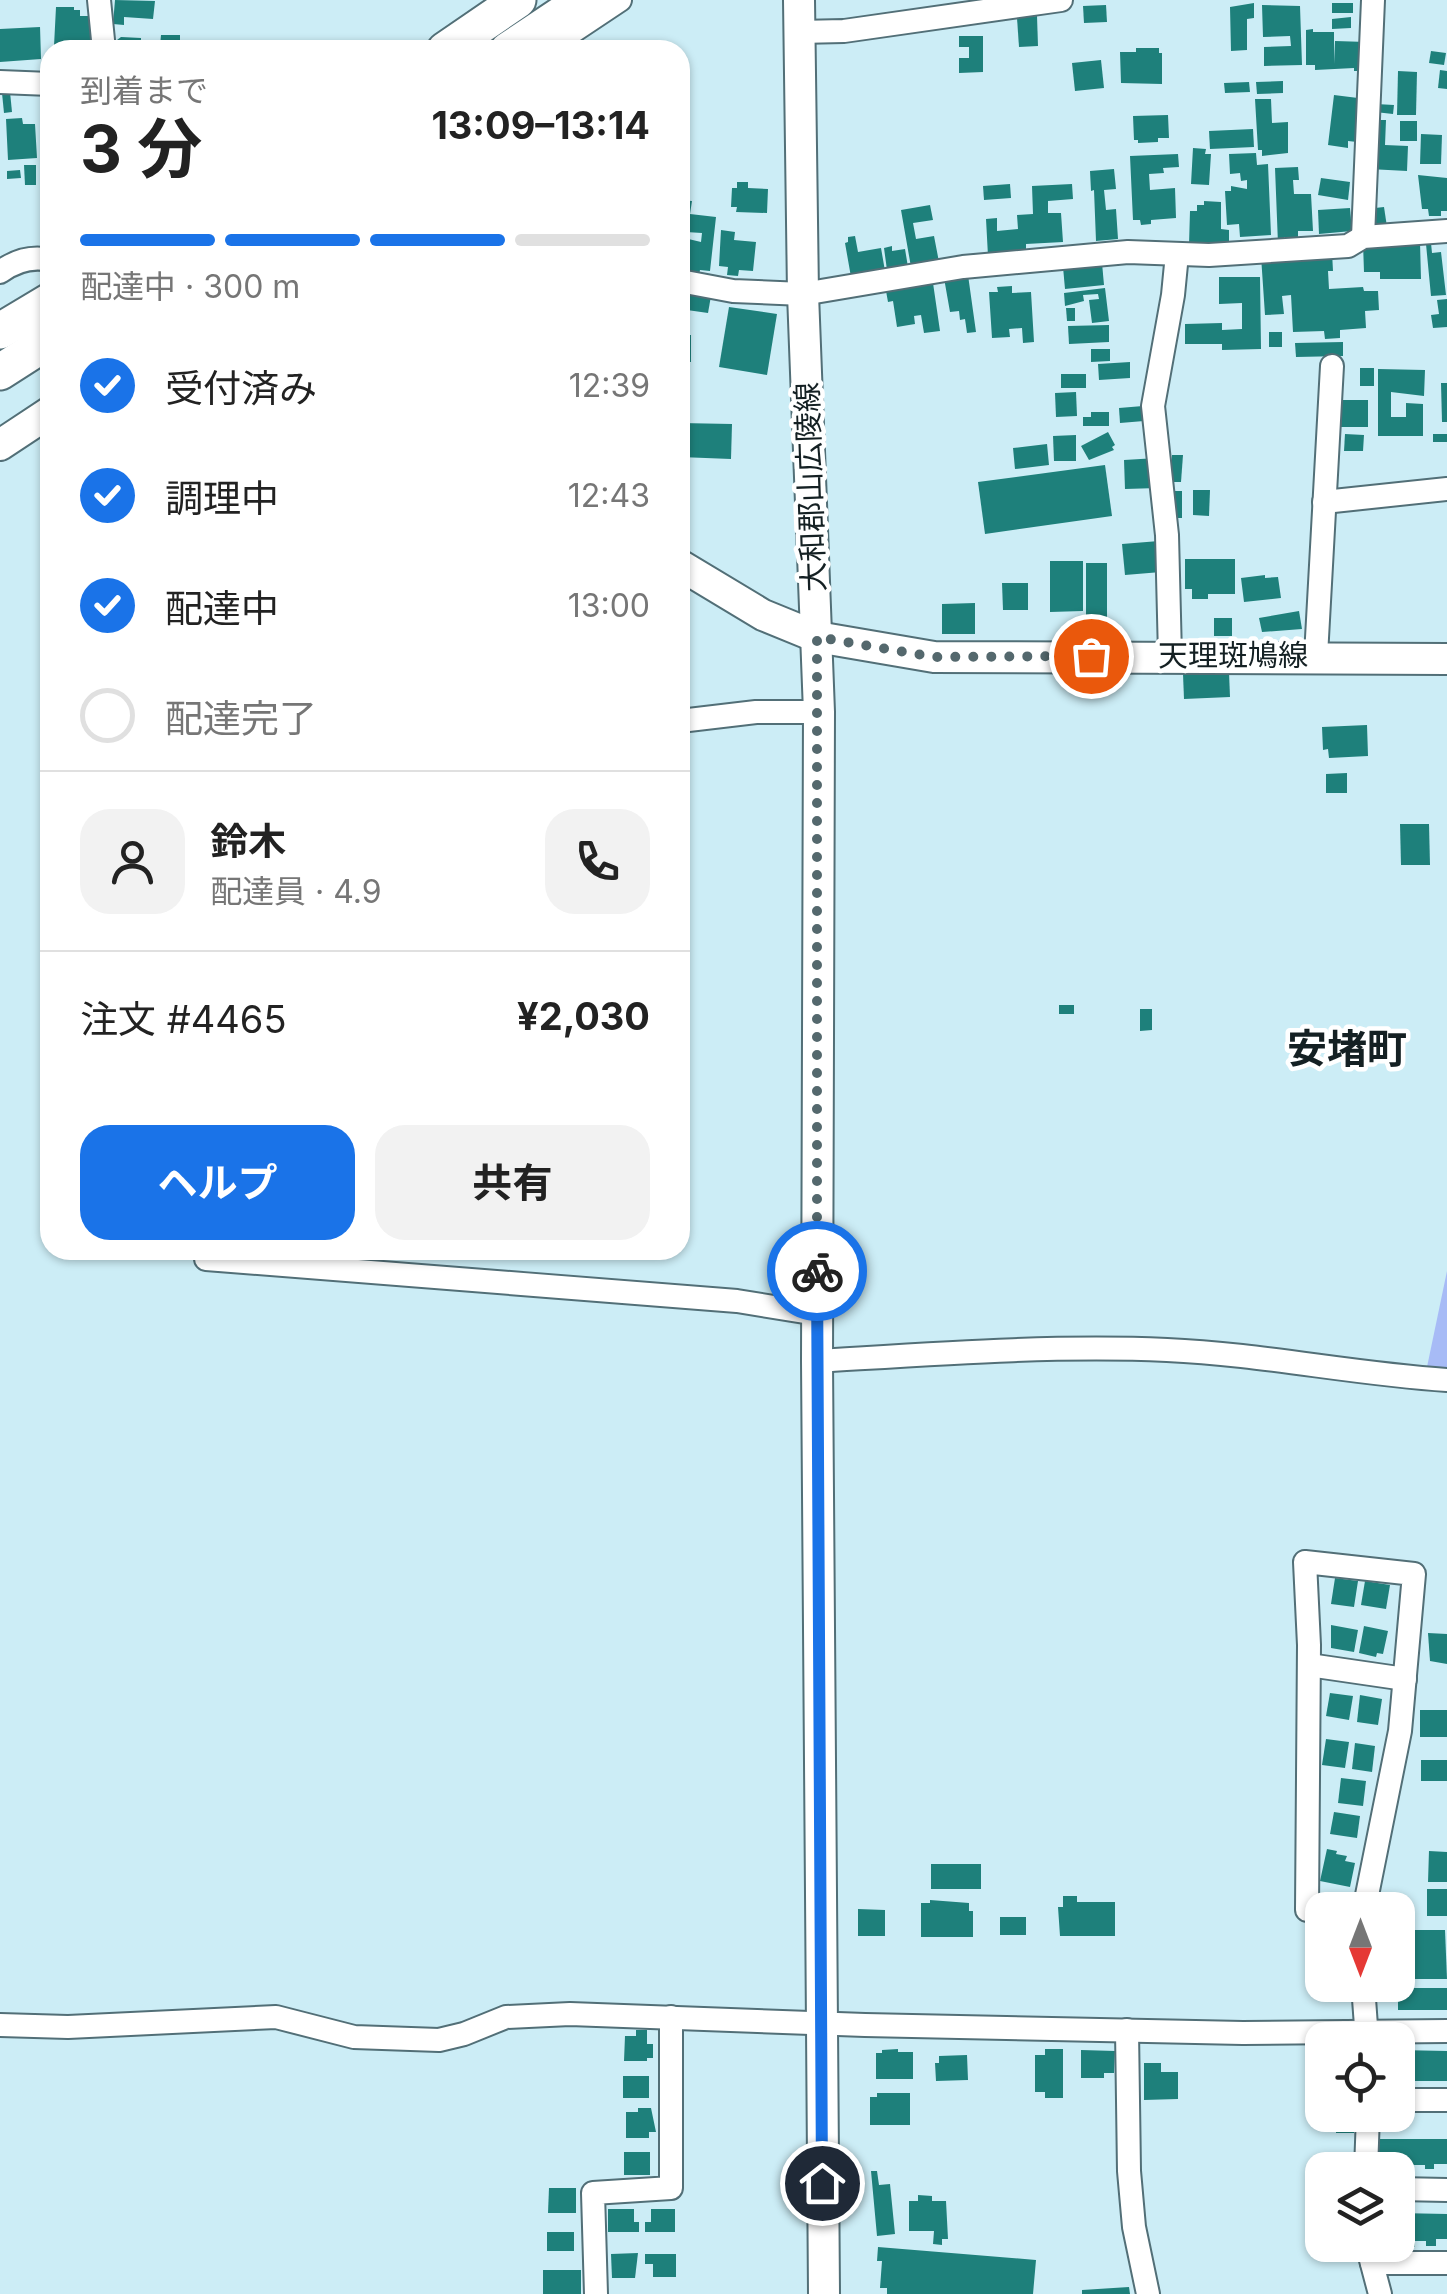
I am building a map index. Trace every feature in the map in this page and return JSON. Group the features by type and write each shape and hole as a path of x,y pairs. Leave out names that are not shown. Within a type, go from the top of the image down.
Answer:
{"highway":[{"path":"459,40 518,0"},
{"path":"523,40 583,0"},
{"path":"0,331 40,318"},
{"path":"0,372 40,324"}],"main road":[{"name":"大和郡山広陵線","path":"799,0 804,294 819,712 817,1361 824,2294"},
{"path":"0,445 40,419"},
{"name":"天理斑鳩線","path":"690,571 763,615 817,637 934,657 1447,658"}],"street":[{"path":"99,0 103,40"},
{"path":"560,40 620,0"},
{"path":"799,32 844,31 1061,0"},
{"path":"1362,236 1373,0"},
{"path":"0,82 40,84"},
{"path":"690,283 733,291 804,294 963,267 1128,252 1209,255 1348,246 1362,236 1447,231"},
{"path":"1170,656 1168,535 1152,406 1177,254"},
{"path":"0,272 23,260 40,258"},
{"path":"1316,656 1332,366"},
{"path":"1324,502 1447,489"},
{"path":"690,720 756,712 819,712"},
{"path":"219,1260 738,1301 817,1314"},
{"path":"817,1361 994,1351 1143,1349 1292,1361 1406,1378 1447,1380"},
{"path":"1307,1892 1309,1664 1304,1562 1414,1574 1400,1731 1368,1892"},
{"path":"1309,1664 1404,1679"},
{"path":"0,2025 68,2027 276,2017 354,2037 438,2040 506,2017 532,2014 1305,2034"},
{"path":"596,2294 594,2193 670,2188 670,2017"},
{"path":"1126,2030 1129,2171 1134,2227 1148,2294"},
{"path":"1415,2033 1447,2032"},
{"path":"1415,2100 1447,2100"},
{"path":"1415,2189 1447,2190"},
{"path":"1415,2259 1447,2263"},
{"path":"1372,2262 1380,2294"}],"water":[{"path":"1447,1271 1447,1369 1427,1367"}],"building":[{"path":"115,0 155,1 153,19 124,17 124,25 113,24"},
{"path":"1254,3 1254,18 1247,19 1247,50 1231,51 1230,7"},
{"path":"1332,3 1353,3 1353,13 1332,13"},
{"path":"1106,5 1107,22 1084,23 1083,6"},
{"path":"1262,5 1300,6 1302,65 1264,66 1264,47 1291,46 1290,36 1263,37"},
{"path":"56,7 74,7 80,10 80,16 94,16 94,40 54,40"},
{"path":"1037,16 1038,46 1019,47 1017,18"},
{"path":"1351,17 1351,28 1332,29 1332,19"},
{"path":"40,27 40,59 0,62 0,29"},
{"path":"1306,30 1334,32 1334,64 1335,41 1367,42 1367,71 1315,70 1315,65 1306,65"},
{"path":"161,35 180,35 180,40 161,40"},
{"path":"959,36 983,36 983,72 959,73 959,58 969,58 969,47 959,47"},
{"path":"1136,48 1159,48 1162,84 1121,83 1120,52 1136,52"},
{"path":"1431,51 1446,53 1444,65 1429,63"},
{"path":"1101,60 1104,88 1075,91 1072,63"},
{"path":"1440,70 1447,71 1447,89 1438,88"},
{"path":"1398,71 1417,72 1416,115 1397,115"},
{"path":"1283,81 1283,93 1257,94 1256,82"},
{"path":"1249,82 1250,92 1225,93 1224,83"},
{"path":"10,92 12,112 4,113 2,93"},
{"path":"1334,95 1358,98 1357,142 1348,141 1348,148 1328,145"},
{"path":"1255,99 1271,99 1272,123 1288,122 1288,153 1262,156 1262,150 1258,150"},
{"path":"1376,104 1394,105 1393,114 1375,112"},
{"path":"1168,115 1169,138 1158,138 1158,142 1134,140 1133,116"},
{"path":"22,118 23,124 35,124 37,158 8,160 6,119"},
{"path":"1371,120 1386,120 1385,145 1408,146 1407,171 1369,169"},
{"path":"1400,121 1417,121 1417,141 1400,141"},
{"path":"1253,129 1254,147 1210,149 1209,131"},
{"path":"1421,134 1442,135 1441,164 1420,164"},
{"path":"1193,148 1206,149 1205,154 1211,154 1209,185 1191,184"},
{"path":"1256,153 1257,165 1268,164 1271,235 1240,237 1239,224 1227,225 1225,191 1231,191 1231,186 1247,189 1247,180 1241,181 1240,173 1230,174 1229,154"},
{"path":"1178,154 1179,167 1149,174 1150,190 1175,188 1176,218 1141,225 1140,220 1133,220 1130,156"},
{"path":"24,165 36,165 36,185 25,185"},
{"path":"1298,167 1299,180 1293,180 1294,194 1311,194 1313,231 1298,231 1298,237 1284,237 1285,243 1278,244 1275,168"},
{"path":"1114,169 1116,189 1104,190 1106,210 1116,209 1118,239 1096,241 1090,171"},
{"path":"20,170 21,178 7,179 7,171"},
{"path":"1418,175 1447,178 1447,211 1441,211 1441,216 1429,216 1428,209 1422,209"},
{"path":"1321,178 1350,182 1348,200 1318,195"},
{"path":"737,182 748,182 748,188 768,189 767,213 736,212 737,207 731,207 732,188 737,188"},
{"path":"1010,184 1011,198 984,200 983,186"},
{"path":"1072,184 1073,199 1048,201 1048,213 1061,213 1063,242 1026,244 1026,254 988,256 986,219 997,218 997,231 1018,229 1017,215 1033,214 1032,186"},
{"path":"1204,201 1221,202 1221,229 1229,230 1229,246 1189,245 1190,211 1197,211 1197,205 1204,205"},
{"path":"930,205 933,220 913,223 916,239 934,236 939,262 911,267 901,210"},
{"path":"1384,207 1387,227 1369,229 1366,209"},
{"path":"1350,208 1352,231 1319,234 1318,210"},
{"path":"690,214 716,217 710,271 690,274 690,239 701,242 702,233 690,232"},
{"path":"721,230 735,232 734,240 756,242 753,271 739,270 738,276 727,275 728,267 719,266"},
{"path":"855,236 858,252 881,248 885,271 851,277 845,243 848,237"},
{"path":"1420,242 1421,279 1380,279 1380,272 1364,272 1363,243"},
{"path":"1431,243 1432,253 1441,252 1446,295 1431,296 1426,244"},
{"path":"892,246 892,251 905,249 908,267 887,270 884,248"},
{"path":"1332,252 1329,289 1363,287 1364,291 1378,291 1379,310 1365,311 1366,328 1340,330 1340,338 1325,339 1324,331 1293,332 1291,295 1282,296 1284,314 1265,315 1261,256"},
{"path":"1102,263 1104,285 1065,289 1063,267"},
{"path":"968,275 976,332 967,333 959,311 950,312 944,278"},
{"path":"1219,277 1260,277 1261,349 1222,350 1222,344 1185,344 1185,324 1222,323 1222,330 1242,329 1242,303 1219,304"},
{"path":"933,283 940,331 924,333 921,315 914,316 915,324 897,327 893,301 888,302 886,291 893,291 892,286"},
{"path":"1012,286 1012,293 1031,292 1034,342 1023,343 1022,328 1009,329 1010,337 992,338 989,292"},
{"path":"1105,288 1109,321 1092,323 1089,300 1099,299 1098,294 1083,295 1084,301 1065,306 1064,293"},
{"path":"690,293 711,296 708,313 690,310"},
{"path":"1447,299 1447,327 1433,328 1431,315 1439,314 1437,300"},
{"path":"729,307 777,314 767,375 719,367"},
{"path":"1066,308 1075,308 1075,321 1067,321"},
{"path":"1109,325 1109,342 1069,344 1068,326"},
{"path":"1269,332 1282,332 1282,347 1269,347"},
{"path":"1343,342 1343,356 1296,357 1295,343"},
{"path":"1091,349 1110,349 1110,361 1091,362"},
{"path":"1130,362 1130,378 1099,380 1098,364"},
{"path":"1360,368 1374,368 1374,386 1360,386"},
{"path":"1378,369 1425,370 1424,396 1391,392 1391,417 1406,417 1406,403 1423,404 1423,436 1378,436"},
{"path":"1061,374 1086,374 1086,388 1061,388"},
{"path":"1441,383 1447,383 1447,422 1442,422"},
{"path":"1076,392 1077,416 1056,417 1055,393"},
{"path":"1342,400 1368,400 1368,427 1340,427"},
{"path":"1143,406 1144,421 1120,423 1119,408"},
{"path":"1091,412 1109,412 1109,426 1083,426 1083,417 1091,417"},
{"path":"690,423 732,424 731,459 690,457"},
{"path":"1108,432 1114,450 1089,460 1081,446"},
{"path":"1345,434 1364,435 1363,451 1344,451"},
{"path":"1433,434 1447,434 1447,442 1433,442"},
{"path":"1076,435 1076,461 1054,461 1053,436"},
{"path":"1047,444 1049,465 1015,469 1013,448"},
{"path":"1172,455 1183,455 1181,482 1170,482"},
{"path":"1157,458 1158,488 1125,489 1124,460"},
{"path":"1105,465 1112,516 985,534 978,482"},
{"path":"1193,490 1210,490 1209,516 1193,515"},
{"path":"1174,491 1182,491 1182,518 1174,518"},
{"path":"1159,541 1161,572 1125,575 1122,544"},
{"path":"1185,559 1235,559 1235,594 1208,594 1208,599 1192,599 1192,589 1185,589"},
{"path":"1050,561 1083,561 1083,611 1050,612"},
{"path":"1086,563 1107,563 1107,634 1086,634"},
{"path":"1278,577 1281,598 1244,602 1241,578"},
{"path":"1002,583 1028,583 1028,610 1003,610"},
{"path":"975,603 975,634 942,634 942,604"},
{"path":"1299,611 1302,629 1262,632 1259,618"},
{"path":"1214,618 1232,618 1232,636 1214,636"},
{"path":"1229,672 1230,697 1184,699 1183,674"},
{"path":"1367,725 1368,756 1329,758 1328,749 1323,750 1322,727"},
{"path":"1347,773 1347,793 1326,793 1326,774"},
{"path":"1400,824 1429,824 1430,865 1401,865"},
{"path":"1059,1005 1074,1005 1074,1014 1059,1014"},
{"path":"1140,1009 1152,1009 1152,1030 1140,1031"},
{"path":"1335,1578 1358,1581 1354,1607 1331,1604"},
{"path":"1365,1581 1390,1585 1386,1609 1361,1605"},
{"path":"1331,1625 1358,1630 1354,1652 1331,1648"},
{"path":"1364,1626 1388,1631 1383,1654 1377,1653 1376,1657 1359,1653"},
{"path":"1428,1633 1447,1634 1447,1664 1430,1661"},
{"path":"1330,1693 1353,1696 1349,1720 1326,1716"},
{"path":"1360,1695 1382,1699 1378,1725 1357,1722"},
{"path":"1420,1710 1447,1710 1447,1737 1420,1737"},
{"path":"1326,1739 1349,1742 1345,1768 1322,1765"},
{"path":"1355,1743 1375,1746 1372,1772 1352,1769"},
{"path":"1421,1760 1447,1760 1447,1781 1421,1781"},
{"path":"1341,1778 1366,1781 1363,1806 1338,1803"},
{"path":"1334,1812 1360,1816 1357,1838 1330,1834"},
{"path":"1327,1849 1355,1863 1350,1887 1320,1881"},
{"path":"1429,1851 1447,1852 1447,1882 1428,1882"},
{"path":"931,1864 981,1864 981,1889 931,1889"},
{"path":"1427,1889 1447,1889 1447,1916 1427,1916"},
{"path":"1063,1896 1077,1896 1077,1902 1115,1902 1115,1936 1060,1936 1058,1907 1063,1907"},
{"path":"921,1903 969,1903 969,1911 973,1911 973,1937 921,1937"},
{"path":"858,1909 885,1910 885,1936 858,1936"},
{"path":"1000,1917 1026,1917 1026,1935 1000,1935"},
{"path":"1415,1930 1445,1930 1447,1979 1415,1979"},
{"path":"1415,1988 1447,1988 1447,2010 1398,2010 1398,2002 1415,2002"},
{"path":"636,2030 647,2030 653,2058 624,2061 625,2036 636,2036"},
{"path":"898,2049 913,2052 913,2079 876,2079 876,2053"},
{"path":"1045,2049 1063,2049 1063,2098 1045,2098 1045,2092 1035,2092 1035,2055 1045,2055"},
{"path":"1081,2050 1115,2051 1114,2073 1104,2073 1104,2078 1081,2078"},
{"path":"1415,2050 1447,2051 1447,2081 1415,2081"},
{"path":"967,2055 968,2080 936,2081 935,2063 939,2063 939,2056"},
{"path":"1144,2063 1161,2063 1161,2072 1178,2072 1178,2099 1144,2100"},
{"path":"623,2076 649,2076 649,2098 623,2098"},
{"path":"877,2093 910,2093 910,2125 870,2125 870,2097 877,2097"},
{"path":"638,2108 651,2108 656,2132 649,2132 649,2138 626,2138 626,2112 638,2112"},
{"path":"1379,2139 1447,2139 1447,2164 1434,2164 1434,2169 1415,2165 1415,2152 1379,2152"},
{"path":"624,2152 650,2152 650,2175 624,2175"},
{"path":"871,2171 877,2171 879,2185 890,2184 895,2234 877,2236"},
{"path":"549,2188 576,2188 576,2213 548,2213"},
{"path":"918,2195 946,2201 948,2239 942,2239 942,2245 933,2244 934,2231 909,2231 909,2201 918,2201"},
{"path":"608,2209 634,2209 639,2232 608,2232"},
{"path":"651,2209 675,2209 675,2232 645,2232 645,2222 651,2222"},
{"path":"1415,2213 1447,2214 1447,2239 1436,2239 1436,2246 1426,2246 1426,2241 1415,2241"},
{"path":"547,2232 574,2232 574,2251 547,2251"},
{"path":"878,2247 1036,2260 1033,2294 887,2294 887,2288 880,2288 882,2261 877,2261"},
{"path":"638,2253 635,2278 612,2278 611,2254"},
{"path":"645,2254 676,2254 676,2277 653,2277 653,2264 645,2264"},
{"path":"543,2270 581,2270 581,2294 543,2294"},
{"path":"1129,2287 1130,2294 1082,2294 1082,2290"}],"way so far":[{"path":"817,1271 817,637 934,657 1091,656"}],"district":[{"name":"安堵町","path":"1347,1049"}],"route":[{"path":"817,1271 822,2183"}]}
